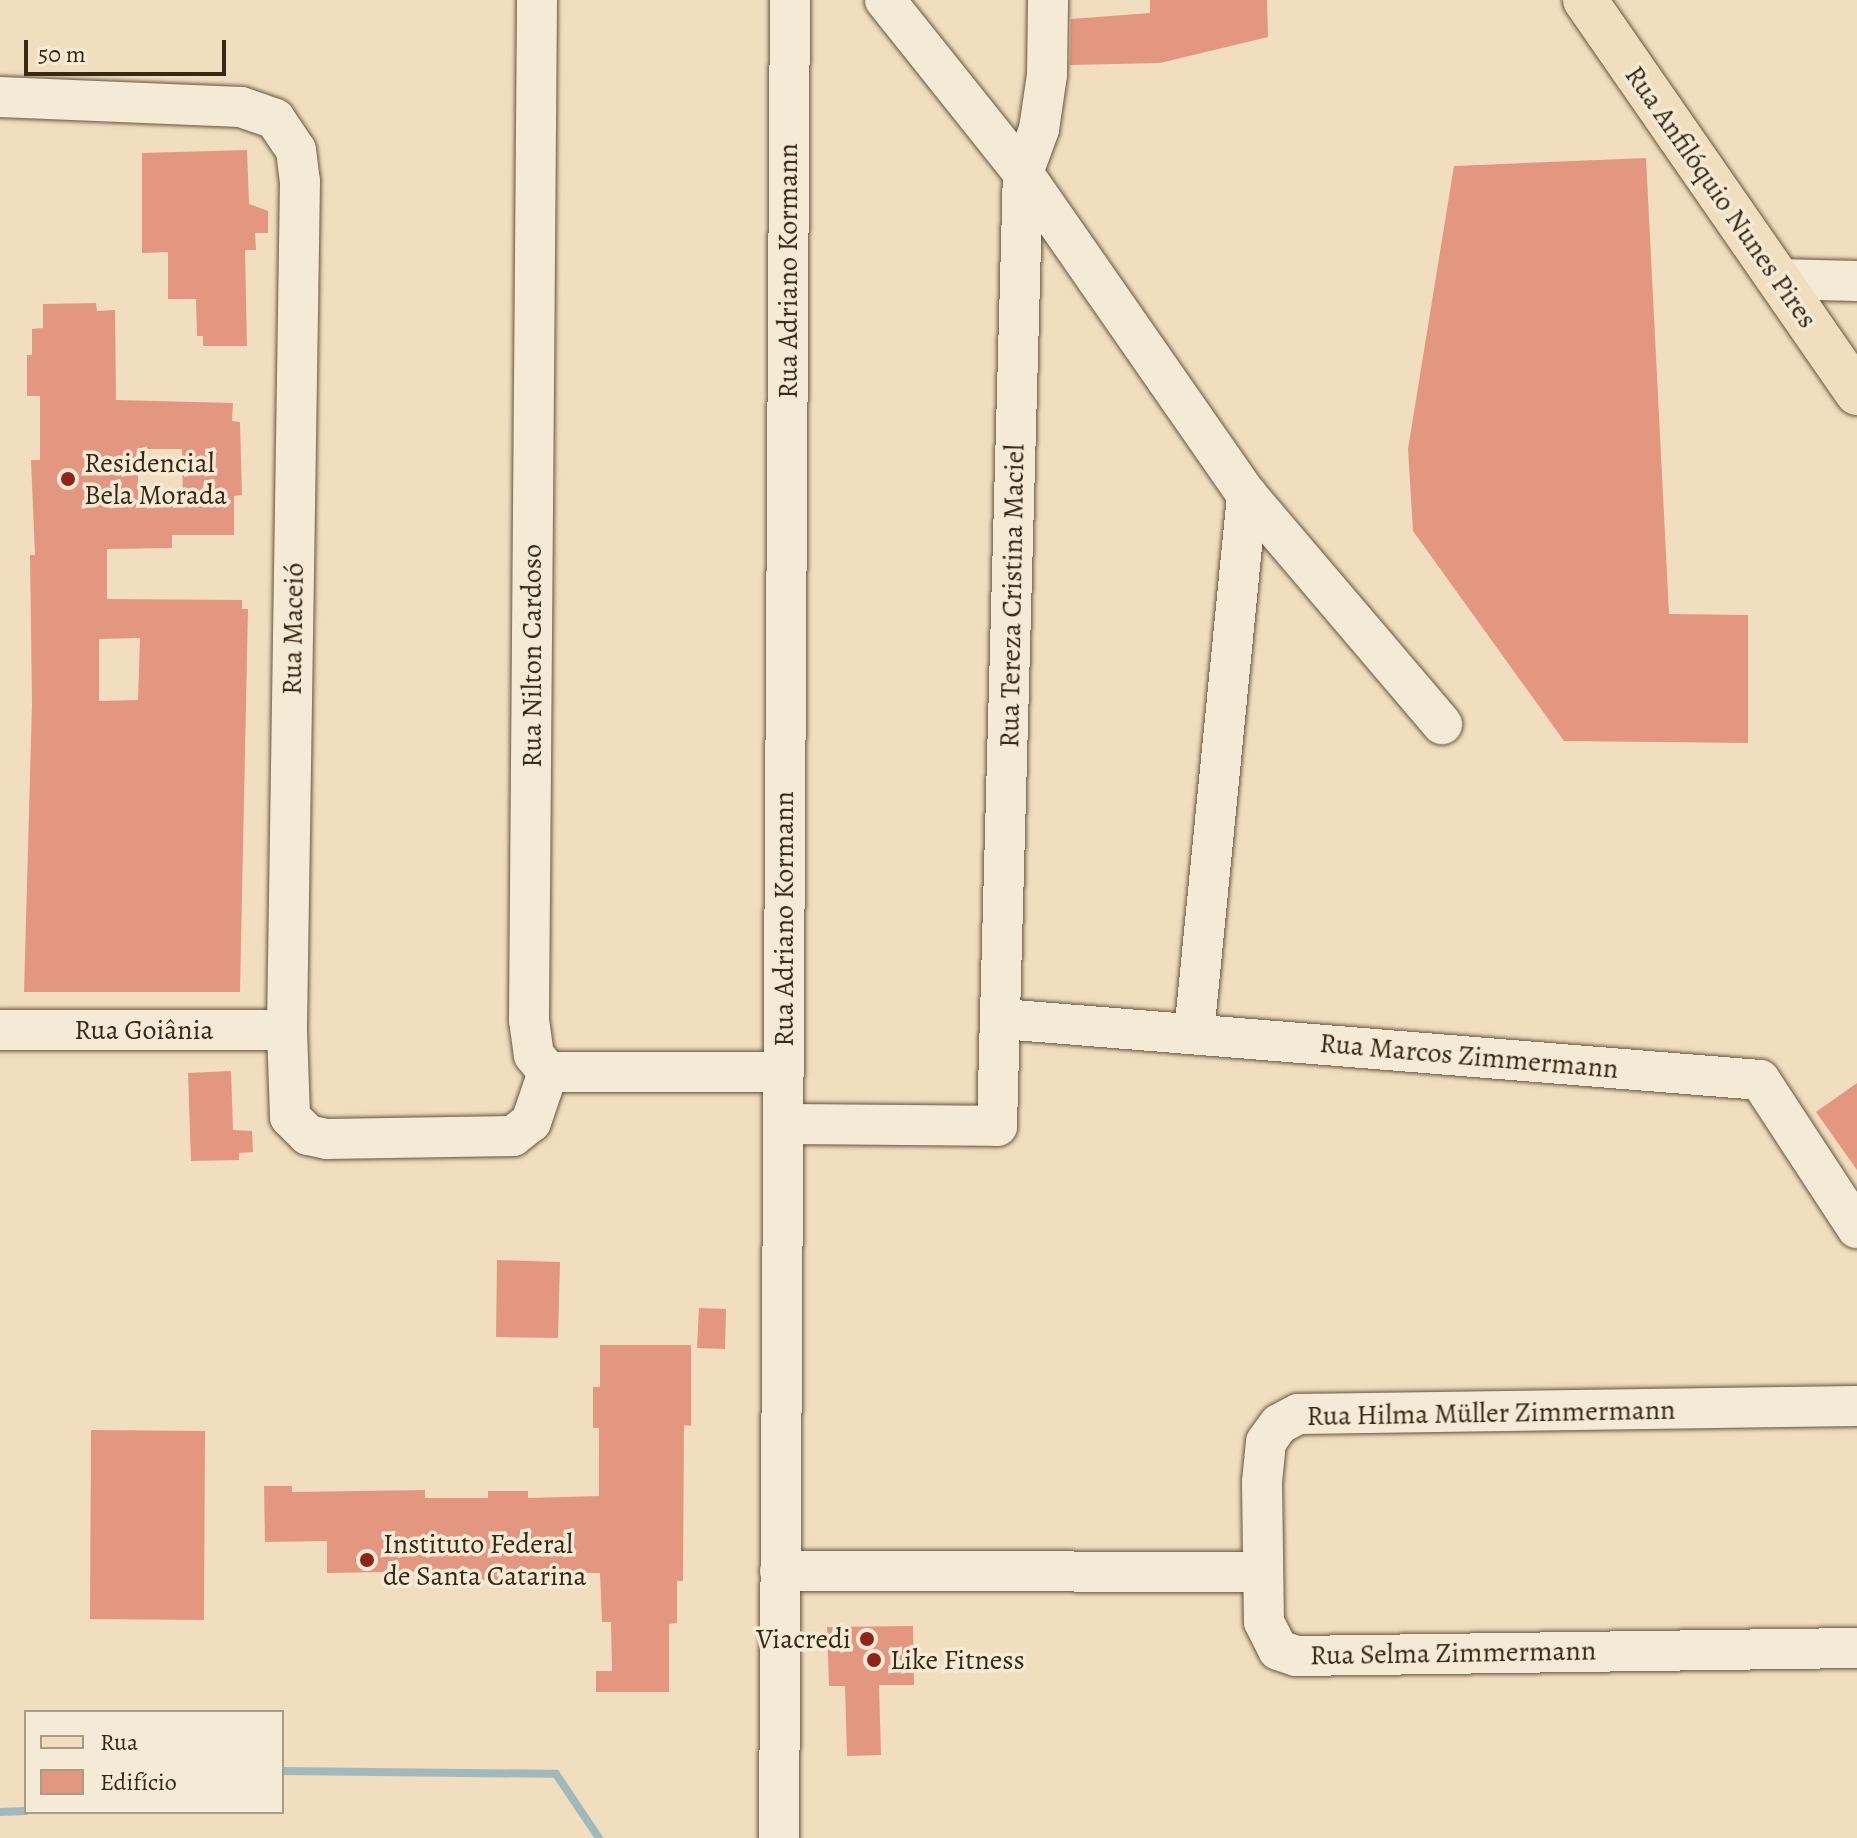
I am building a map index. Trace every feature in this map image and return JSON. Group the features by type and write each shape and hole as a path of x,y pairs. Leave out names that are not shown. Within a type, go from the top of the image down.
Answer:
{"main road":[{"name":"Rua Anfilóquio Nunes Pires","path":"1585,0 1857,393"}],"street":[{"name":"Rua Nilton Cardoso","path":"537,0 529,1020 534,1055 548,1072"},
{"name":"Rua Adriano Kormann","path":"779,1838 790,0"},
{"path":"885,0 1023,173 1247,495 1442,724"},
{"name":"Rua Tereza Cristina Maciel","path":"783,1124 997,1126 1023,173 1039,129 1047,75 1048,0"},
{"name":"Rua Maceió","path":"0,97 241,107 275,119 296,150 300,181 288,1109 300,1130 318,1139 513,1136 531,1122 548,1072"},
{"path":"1778,279 1857,281"},
{"path":"1194,1034 1247,495"},
{"name":"Rua Marcos Zimmermann","path":"1002,1019 1760,1080 1857,1228"},
{"name":"Rua Goiânia","path":"0,1030 287,1030"},
{"path":"548,1072 783,1072"},
{"name":"Rua Hilma Müller Zimmermann","path":"1263,1572 1266,1442 1279,1424 1298,1414 1857,1406"},
{"path":"780,1571 1263,1572"},
{"name":"Rua Selma Zimmermann","path":"1263,1572 1268,1636 1278,1650 1296,1656 1857,1648"}],"building":[{"path":"1150,0 1267,0 1268,37 1160,63 1070,65 1071,19 1150,13"},
{"path":"247,150 249,204 268,211 268,233 255,233 256,250 245,250 247,346 203,346 203,336 197,336 196,299 168,299 168,252 142,253 142,153"},
{"path":"1646,158 1669,614 1748,615 1748,743 1564,741 1413,531 1408,449 1454,166"},
{"path":"96,303 97,311 115,310 116,400 233,403 232,421 240,422 242,495 234,496 234,535 172,535 172,548 107,549 107,599 242,600 242,609 248,609 240,992 24,992 32,704 30,555 35,555 31,460 40,460 40,396 27,396 27,355 32,355 32,329 43,328 43,304","holes":["138,449 182,449 183,499 138,500","140,638 138,700 99,701 99,639"]},
{"path":"231,1071 233,1130 252,1131 253,1152 239,1153 239,1160 191,1161 188,1073"},
{"path":"1857,1083 1857,1170 1816,1112"},
{"path":"497,1260 560,1262 558,1338 496,1337"},
{"path":"699,1308 726,1309 725,1349 697,1348"},
{"path":"600,1345 691,1345 691,1426 684,1425 683,1581 677,1581 677,1623 669,1624 669,1692 596,1692 596,1671 612,1671 611,1622 602,1622 600,1573 558,1573 558,1581 444,1580 444,1571 327,1573 327,1541 265,1542 264,1486 292,1486 292,1492 425,1490 425,1498 488,1498 488,1491 528,1491 528,1498 599,1496 599,1428 593,1428 593,1387 600,1387"},
{"path":"91,1430 205,1431 204,1620 90,1619"},
{"path":"913,1626 914,1685 879,1685 881,1755 847,1756 845,1686 829,1686 827,1627"}],"waterway":[{"path":"284,1771 556,1774 599,1838"},
{"path":"0,1812 24,1811"}],"place":[{"name":"Residencial Bela Morada","path":"68,479"},
{"name":"Instituto Federal de Santa Catarina","path":"367,1560"},
{"name":"Viacredi","path":"867,1639"},
{"name":"Like Fitness","path":"874,1660"}]}
